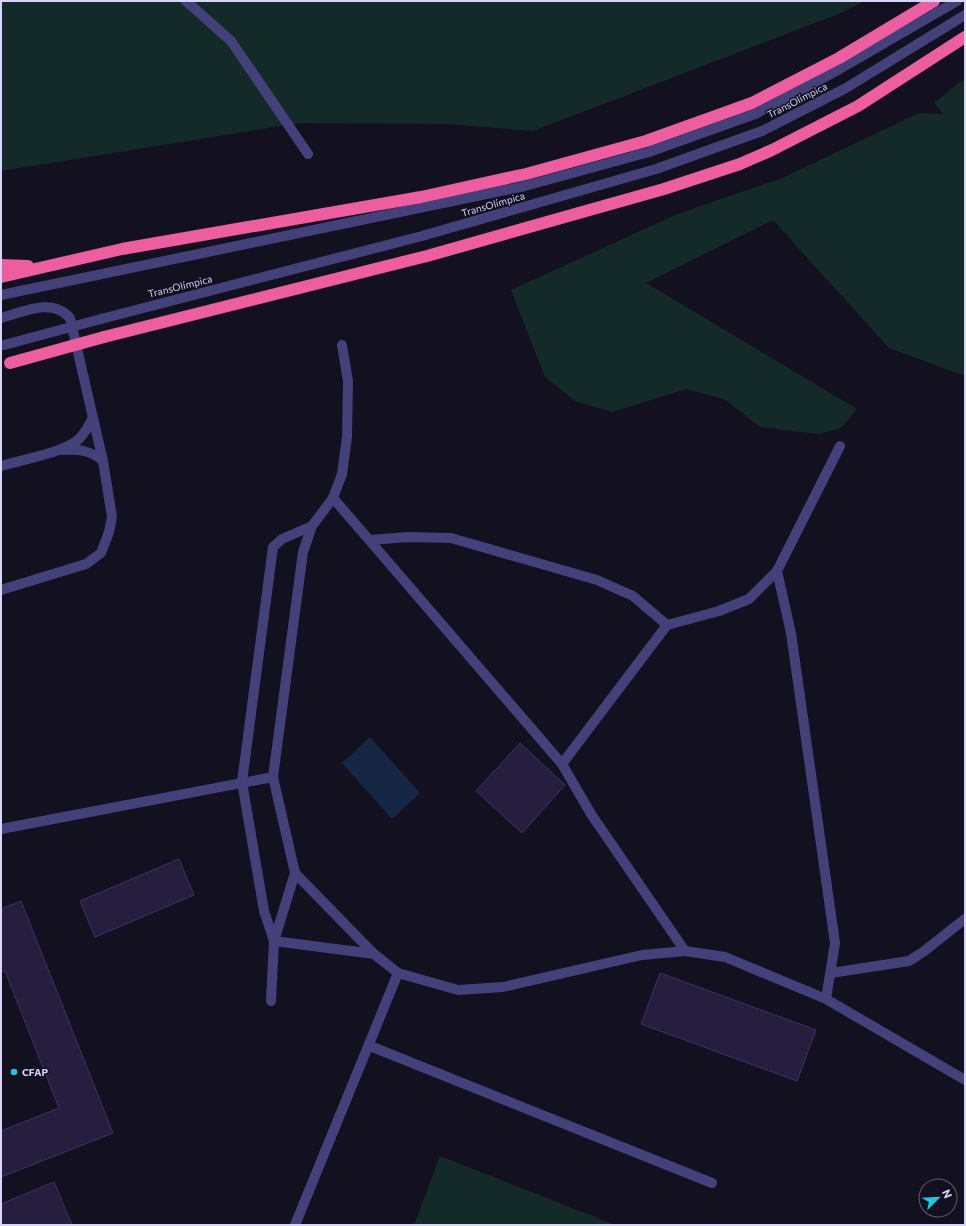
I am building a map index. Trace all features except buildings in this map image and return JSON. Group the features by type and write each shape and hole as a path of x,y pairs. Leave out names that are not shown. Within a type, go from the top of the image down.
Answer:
{"highway":[{"name":"TransOlímpica","path":"1,277 122,249 421,197 526,174 646,141 752,103 839,58 934,1"},
{"path":"5,364 104,337 427,256 664,189 740,164 772,150 858,106 965,37"},
{"path":"1,265 39,267"}],"street":[{"path":"186,1 231,41 308,154"},
{"name":"TransOlímpica","path":"1,295 503,191 649,152 755,114 838,70 957,1"},
{"name":"TransOlímpica","path":"3,345 422,236 656,169 762,131 846,88 965,15"},
{"path":"1,318 42,307 55,307 65,312 70,318 92,419 103,461 112,517 109,532 100,553 86,564 1,590"},
{"path":"271,1001 274,941 295,873 273,777 303,552 312,526 332,498 342,474 347,437 348,381 342,345"},
{"path":"1,466 56,450 78,440 88,428 92,419"},
{"path":"562,764 667,624 719,611 749,599 777,571 840,446"},
{"path":"56,450 79,449 95,454 103,461"},
{"path":"332,498 370,540 562,764 591,814 685,951"},
{"path":"274,941 264,911 242,782 273,547 282,539 312,526"},
{"path":"370,540 408,537 452,538 597,580 633,596 667,624"},
{"path":"777,571 791,633 835,943 826,999"},
{"path":"1,829 273,777"},
{"path":"295,873 374,954 398,973 458,990 503,987 642,955 685,951 725,957 826,999 965,1080"},
{"path":"831,973 909,961 965,919"},
{"path":"274,941 374,954"},
{"path":"295,1225 370,1046 398,973"},
{"path":"370,1046 712,1183"}],"green space":[{"path":"1,1 865,1 841,13 533,131 449,124 299,123 1,171"},
{"path":"965,78 965,376 889,348 773,220 646,283 857,409 841,428 819,434 760,427 724,399 686,389 612,412 575,401 545,377 511,290 675,215 782,178 919,113 944,114 934,103"},
{"path":"440,1156 615,1225 414,1225"}],"water":[{"path":"370,737 420,793 392,819 342,763"}],"place":[{"name":"CFAP","path":"14,1072"}]}
